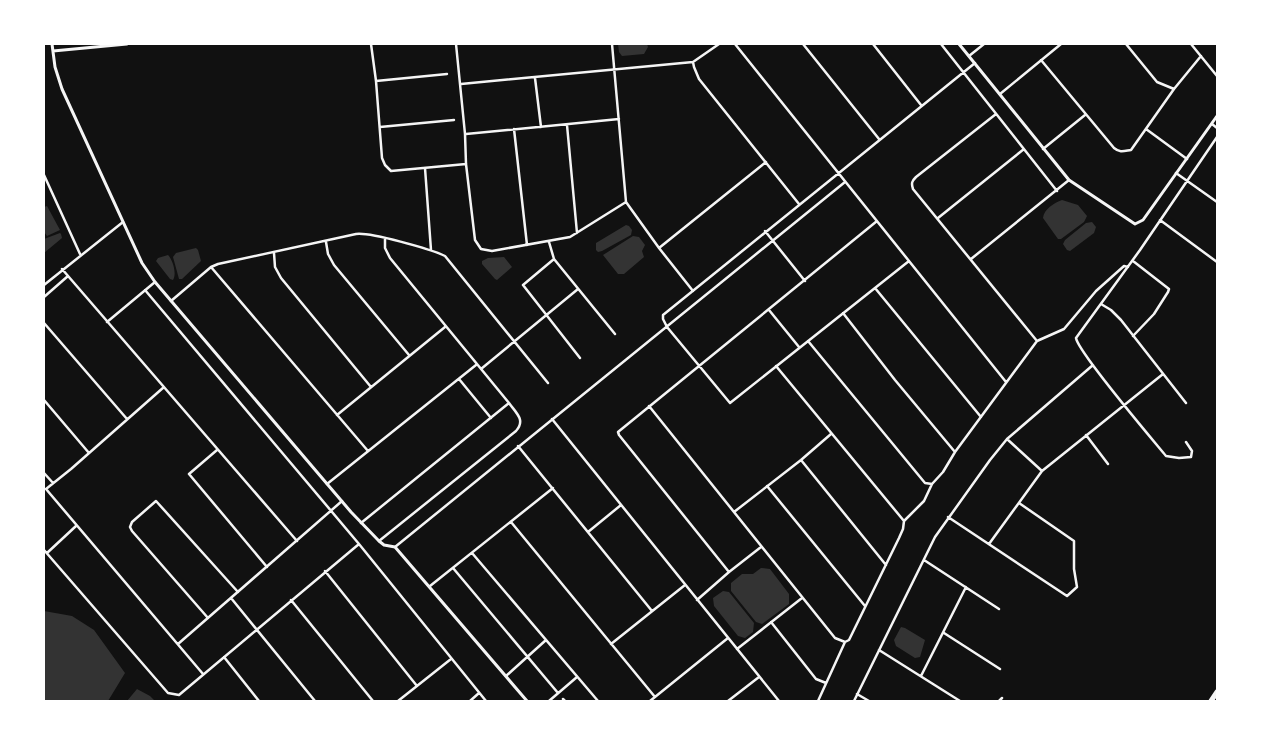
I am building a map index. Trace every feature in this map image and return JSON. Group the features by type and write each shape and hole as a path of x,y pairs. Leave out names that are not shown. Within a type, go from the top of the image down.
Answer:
{"highway":[{"path":"1212,701 1217,692"}],"street":[{"path":"52,44 55,67 62,89 142,263 155,282 361,523 384,545 395,547 527,701"},
{"path":"53,51 127,44"},
{"path":"371,44 382,158 385,165 391,171 466,164"},
{"path":"456,44 461,84 466,164 474,240 477,245 486,251 549,242 577,234 626,202"},
{"path":"612,44 626,202 659,248 693,290"},
{"path":"461,84 693,62 719,44"},
{"path":"735,44 1006,382"},
{"path":"803,44 879,140"},
{"path":"873,44 921,105"},
{"path":"941,44 1057,191"},
{"path":"959,44 1069,180 1132,223 1138,224 1143,220 1217,116"},
{"path":"969,56 984,44"},
{"path":"1000,94 1061,44"},
{"path":"1126,44 1157,82 1174,89"},
{"path":"1191,44 1217,76"},
{"path":"1041,60 1085,115 1119,152 1131,150 1174,89 1201,56"},
{"path":"693,62 699,79 799,204"},
{"path":"909,261 730,403 667,327 663,319 663,314 975,63"},
{"path":"376,81 447,74"},
{"path":"535,78 541,127"},
{"path":"996,114 912,181 914,189 1037,341"},
{"path":"1043,149 1085,115"},
{"path":"465,134 618,119"},
{"path":"380,127 454,120"},
{"path":"1212,124 1217,128"},
{"path":"567,125 577,234"},
{"path":"514,129 527,245"},
{"path":"1146,129 1187,159"},
{"path":"1186,442 1192,451 1190,457 1166,456 1093,365 1076,341 1076,338 1133,261 1217,137"},
{"path":"938,218 1024,149"},
{"path":"659,248 766,162"},
{"path":"425,168 430,250"},
{"path":"1176,174 1217,202"},
{"path":"44,175 80,254"},
{"path":"971,259 1069,180"},
{"path":"395,547 845,182"},
{"path":"1160,220 1217,262"},
{"path":"729,572 619,435 620,430 877,221"},
{"path":"44,284 123,222"},
{"path":"765,232 805,281"},
{"path":"172,301 218,264 362,233 430,250 445,256 548,383"},
{"path":"379,541 516,432 520,428 521,418 386,253 385,239"},
{"path":"326,242 328,254 334,265 410,355"},
{"path":"549,242 554,259 615,334"},
{"path":"274,253 275,267 281,278 371,387"},
{"path":"554,259 523,285 580,358"},
{"path":"1133,261 1169,289 1146,325 1134,336"},
{"path":"818,701 845,642 849,640 886,565 903,529 904,521 924,501 932,484 943,472 955,452 1037,341 1064,329 1104,283 1123,266 1128,267"},
{"path":"212,268 368,451"},
{"path":"62,269 297,541"},
{"path":"44,298 68,276"},
{"path":"107,322 155,282"},
{"path":"875,288 981,417"},
{"path":"481,370 578,289"},
{"path":"145,290 332,511 486,701"},
{"path":"1101,304 1111,310 1134,336 1186,403"},
{"path":"768,310 799,348"},
{"path":"843,313 895,380 955,452"},
{"path":"44,323 127,419"},
{"path":"337,415 445,327"},
{"path":"808,340 926,483 932,484"},
{"path":"327,484 476,364"},
{"path":"854,701 935,537 948,517 1007,439 1093,365"},
{"path":"776,366 904,521"},
{"path":"989,544 1042,472 1163,374"},
{"path":"459,379 491,418"},
{"path":"164,388 45,490 203,674"},
{"path":"44,400 89,453"},
{"path":"361,523 509,403"},
{"path":"649,406 835,638 845,642"},
{"path":"552,419 779,701"},
{"path":"734,512 832,434"},
{"path":"1086,435 1108,464"},
{"path":"1007,439 1042,472"},
{"path":"518,446 652,611"},
{"path":"217,450 189,474 267,567"},
{"path":"801,460 886,565"},
{"path":"44,473 53,483"},
{"path":"767,486 865,606"},
{"path":"430,586 553,488"},
{"path":"208,618 130,527 132,522 156,501 238,592"},
{"path":"178,644 342,501"},
{"path":"948,517 1067,596 1077,586 1074,569 1074,542 1019,503"},
{"path":"588,532 621,505"},
{"path":"511,522 655,697"},
{"path":"47,554 76,526"},
{"path":"44,550 168,693 179,695 359,544"},
{"path":"697,600 761,547"},
{"path":"472,553 598,701"},
{"path":"924,560 999,609"},
{"path":"453,568 558,693"},
{"path":"325,571 417,686"},
{"path":"611,644 685,585"},
{"path":"921,676 966,587"},
{"path":"231,598 315,701"},
{"path":"737,649 802,598"},
{"path":"291,600 372,701"},
{"path":"771,622 816,679 826,683"},
{"path":"944,633 1000,669"},
{"path":"650,701 728,638"},
{"path":"506,676 546,640"},
{"path":"879,650 960,701"},
{"path":"224,657 259,701"},
{"path":"398,701 451,659"},
{"path":"549,701 577,677"},
{"path":"728,701 759,677"},
{"path":"470,701 480,693"},
{"path":"857,694 869,701"},
{"path":"999,701 1002,698"}],"shaded area":[{"path":"618,44 647,44 648,47 644,54 622,56 619,52"},
{"path":"1062,200 1078,205 1087,216 1084,222 1061,239 1058,239 1043,218 1047,209"},
{"path":"47,206 60,230 47,236 44,232 44,207"},
{"path":"1092,222 1096,227 1094,233 1070,251 1067,250 1063,244 1065,240 1086,223"},
{"path":"626,225 632,230 631,235 602,251 598,252 596,250 596,243"},
{"path":"60,233 62,238 44,253 44,239"},
{"path":"633,236 639,237 645,245 642,251 644,257 624,274 618,274 603,255"},
{"path":"196,248 201,261 182,279 179,279 173,257 176,253"},
{"path":"168,255 174,267 175,274 173,280 170,279 156,261 158,258"},
{"path":"504,257 512,267 497,280 482,264 482,261 488,258"},
{"path":"761,568 770,569 789,594 789,604 762,624 756,622 731,591 731,583 742,574 753,574"},
{"path":"723,591 729,592 754,623 753,632 745,638 738,636 714,606 713,598"},
{"path":"44,611 72,616 94,630 125,673 108,701 44,701"},
{"path":"901,627 925,640 920,657 915,658 896,646 894,640"},
{"path":"137,689 150,696 155,701 127,701"}]}
